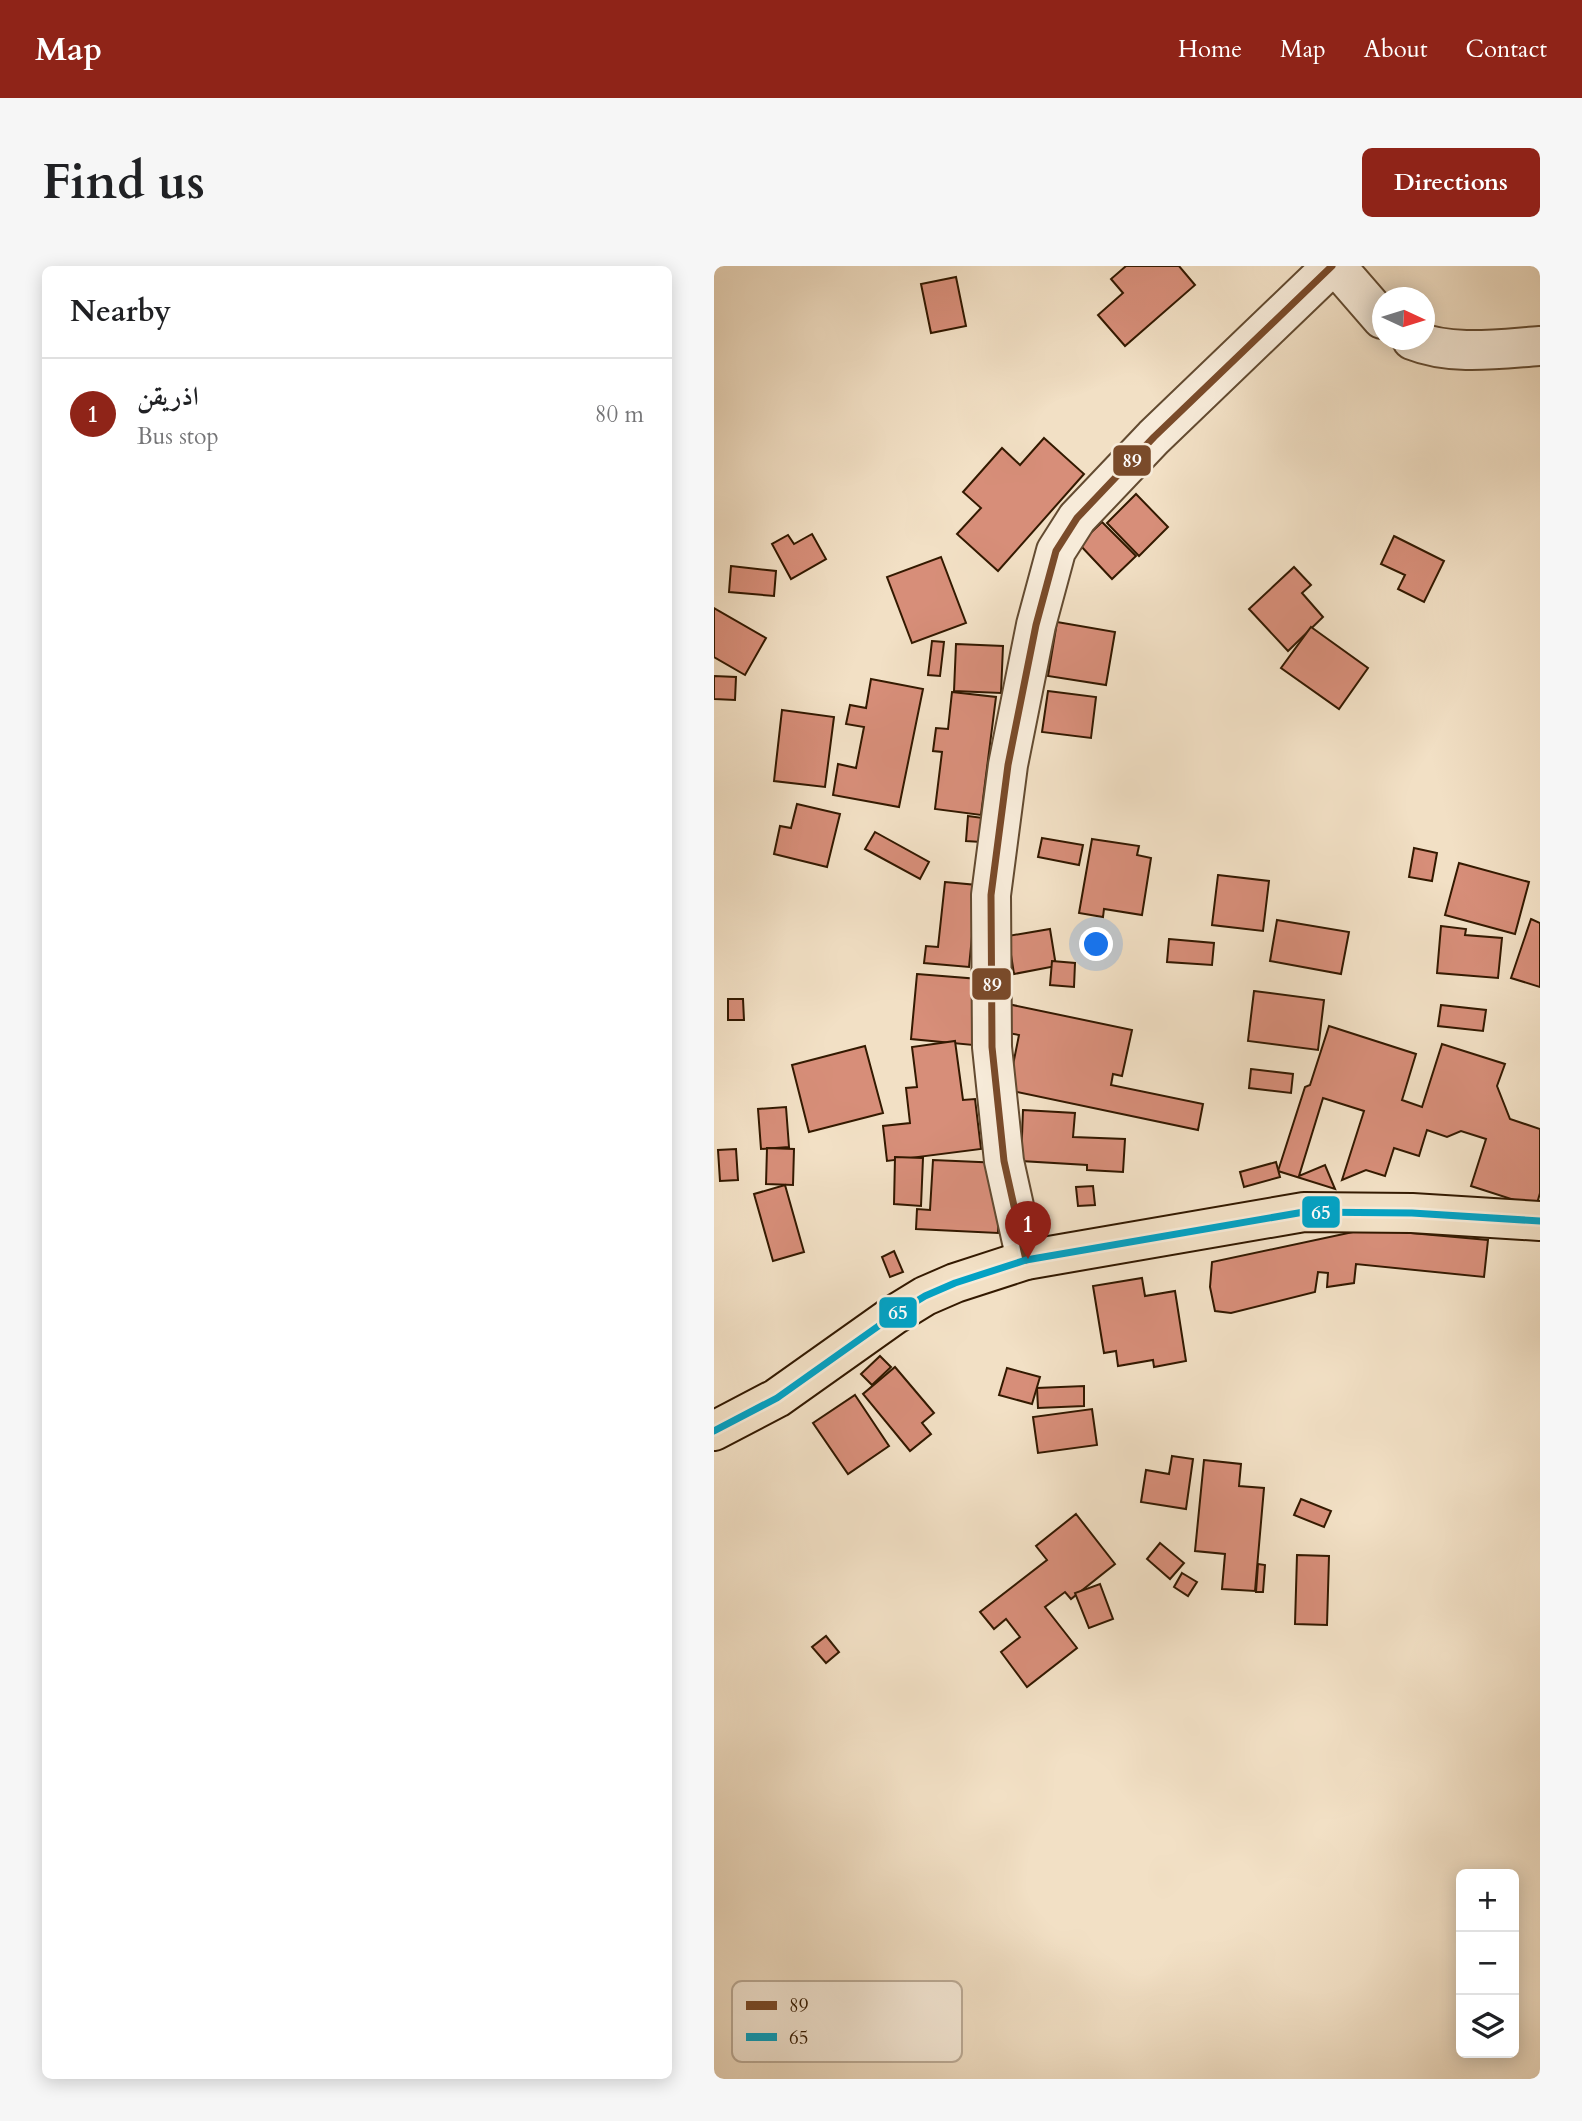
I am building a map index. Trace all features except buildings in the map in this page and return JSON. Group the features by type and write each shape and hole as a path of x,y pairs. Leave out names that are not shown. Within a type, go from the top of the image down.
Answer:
{"main road":[{"path":"714,1431 777,1398 925,1296 955,1283 1026,1260 1304,1212 1412,1213 1540,1222"}],"street":[{"path":"1026,1260 1004,1161 992,1047 991,895 1008,765 1036,625 1056,551 1077,518 1154,437 1334,266 1372,308"},
{"path":"1435,346 1485,350 1540,346"}],"transit line":[{"name":"89","path":"1026,1260 1004,1161 992,1047 991,895 1008,765 1036,625 1056,551 1077,518 1154,437 1332,266"},
{"name":"65","path":"714,1431 777,1398 925,1296 955,1283 1026,1260 1304,1212 1412,1213 1540,1221"}],"place":[{"name":"اذريقن","path":"1028,1259"}]}
